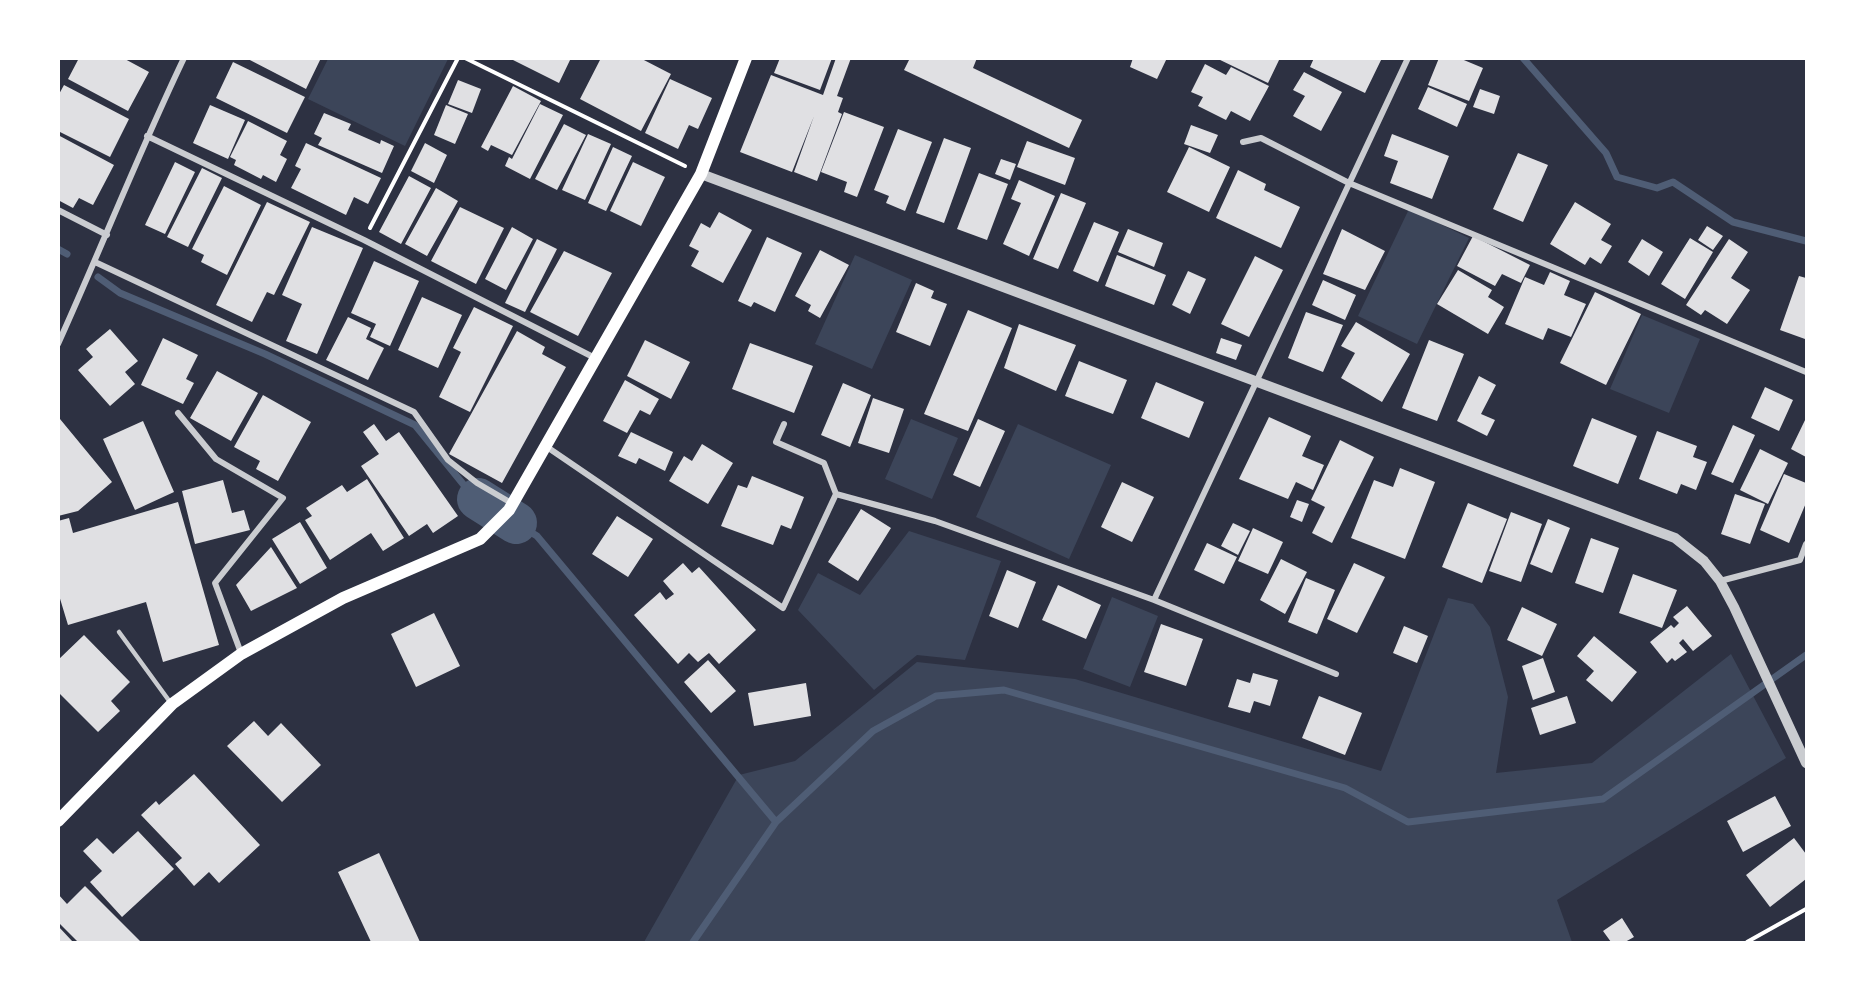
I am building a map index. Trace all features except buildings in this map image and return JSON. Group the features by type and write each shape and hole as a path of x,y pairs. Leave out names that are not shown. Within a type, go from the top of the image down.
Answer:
{"main road":[{"path":"58,822 172,704 241,654 343,598 480,539 511,507 701,174 746,58"}],"street":[{"path":"58,344 107,236 147,136 184,58"},
{"path":"1154,600 1408,58"},
{"path":"147,136 364,240 595,358"},
{"path":"1243,142 1261,138 1349,183 1806,372"},
{"path":"701,174 1255,382 1615,513 1675,538 1704,561 1720,581 1806,763"},
{"path":"58,210 107,236"},
{"path":"95,262 414,412 448,460 511,507"},
{"path":"178,414 216,459 283,498 215,583 241,654"},
{"path":"547,447 783,608 836,494 824,463 776,442 784,424"},
{"path":"836,494 935,521 1154,600 1336,674"},
{"path":"1720,581 1800,560 1806,544"}],"lane":[{"path":"119,632 172,704"}],"path":[{"path":"364,240 458,58"},
{"path":"465,58 701,174"},
{"path":"1747,942 1806,909"}],"shaded area":[{"path":"328,58 448,59 405,146 308,99"},
{"path":"1409,209 1469,238 1417,344 1358,316"},
{"path":"855,255 912,280 872,369 815,344"},
{"path":"1642,315 1700,339 1669,413 1610,389"},
{"path":"911,419 958,438 932,499 885,479"},
{"path":"1018,424 1111,465 1069,559 976,517"},
{"path":"909,531 1001,561 965,660 917,655 874,690 798,610 818,573 860,595"},
{"path":"1112,597 1158,616 1130,687 1083,669"},
{"path":"1448,598 1473,604 1490,627 1508,697 1496,773 1592,763 1731,654 1786,758 1557,900 1572,942 644,942 739,775 795,761 917,662 1075,679 1381,771"}],"waterway":[{"path":"1523,58 1606,153 1617,177 1657,188 1673,182 1733,222 1806,241"},
{"path":"58,249 67,254"},
{"path":"98,277 120,293 265,354 415,425 472,495 478,499"},
{"path":"478,499 516,523"},
{"path":"516,523 537,536 776,822"},
{"path":"693,942 776,822 873,731 936,696 1004,690 1345,788 1408,822 1603,799 1806,655"}]}
